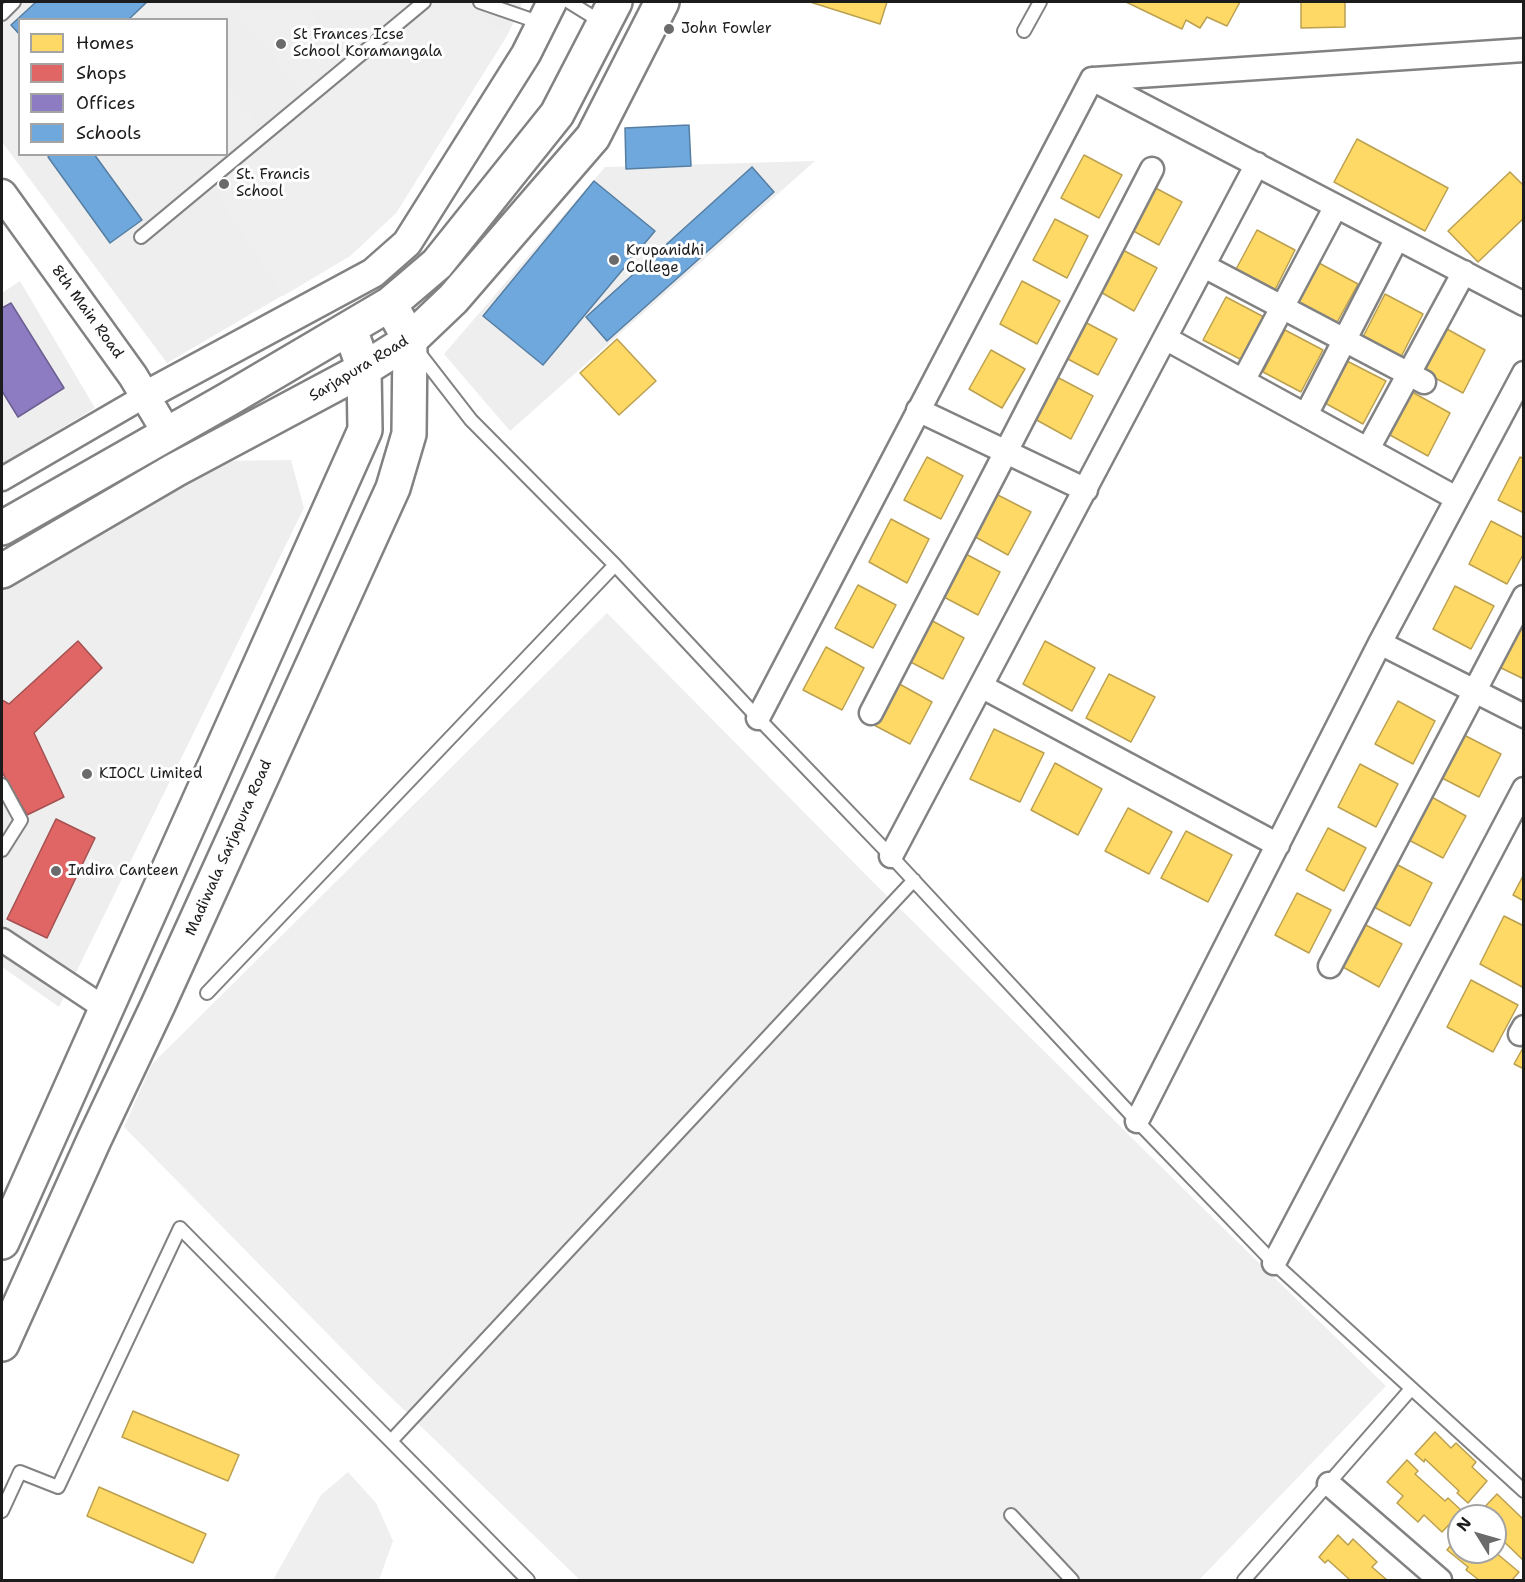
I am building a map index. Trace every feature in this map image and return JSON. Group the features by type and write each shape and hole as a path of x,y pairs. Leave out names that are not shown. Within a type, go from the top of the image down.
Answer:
{"main road":[{"name":"Sarjapura Road","path":"2,571 175,470 364,369 410,340 453,299 593,137 662,2"},
{"path":"2,528 390,304 437,264 557,114 609,13"},
{"path":"390,304 410,340"},
{"path":"2,1242 365,430 364,369 350,328"},
{"name":"Madiwala Sarjapura Road","path":"2,1344 393,488 409,434 410,340"}],"street":[{"path":"2,479 146,396 373,273 407,243 526,54 546,12"},
{"path":"1092,79 1524,50"},
{"path":"1092,79 1524,304"},
{"path":"758,717 1092,79"},
{"path":"891,856 1257,164"},
{"path":"871,713 1152,169"},
{"name":"8th Main Road","path":"2,194 146,396 167,433"},
{"path":"1243,381 1336,206"},
{"path":"1306,415 1398,238"},
{"path":"1204,266 1416,377"},
{"path":"1368,449 1416,377 1464,272"},
{"path":"1166,338 1456,498"},
{"path":"1137,1120 1380,643 1524,373"},
{"path":"918,410 1086,490"},
{"path":"1330,966 1524,597"},
{"path":"1380,643 1524,716"},
{"path":"981,686 1278,845"},
{"path":"1274,1263 1524,789"},
{"path":"2,940 106,1009"},
{"path":"1329,1484 1440,1581"}],"lane":[{"path":"2,14 14,2"},
{"path":"141,237 424,2"},
{"path":"480,2 546,12"},
{"path":"569,2 609,13"},
{"path":"1024,32 1040,2"},
{"path":"410,340 471,420 615,565 1274,1263 1524,1491"},
{"path":"207,993 615,565"},
{"path":"2,785 21,820 2,850"},
{"path":"391,1441 914,880"},
{"path":"2,1511 20,1472 58,1487 180,1228 528,1581"},
{"path":"1244,1581 1411,1389"},
{"path":"1011,1515 1072,1581"}],"shaded area":[{"name":"St. Francis School","path":"8,2 523,2 508,34 396,213 350,256 167,363 2,142 2,7"},
{"path":"249,2 302,2 346,53 301,92 235,13"},
{"path":"436,2 465,2 508,34 396,213 350,256 283,296 213,188"},
{"path":"228,86 259,124 228,150"},
{"name":"Krupanidhi College","path":"815,161 510,431 444,354 605,167"},
{"path":"20,281 95,408 2,464 2,293"},
{"name":"KIOCL Limited","path":"291,460 304,508 59,1007 2,967 2,582 212,461"},
{"path":"607,613 871,880 1386,1386 1199,1580 580,1580 374,1381 124,1127 152,1064"},
{"path":"348,1472 376,1503 393,1541 379,1580 273,1580 321,1495"}],"building: Homes":[{"path":"810,2 887,2 880,24"},
{"path":"1126,2 1240,2 1227,26 1207,17 1200,28 1186,20 1182,29"},
{"path":"1301,2 1345,2 1345,27 1301,28"},
{"path":"1357,139 1448,188 1425,231 1334,182"},
{"path":"1084,155 1122,175 1099,218 1061,198"},
{"path":"1510,172 1524,186 1524,218 1478,262 1448,231"},
{"path":"1148,184 1182,202 1159,245 1126,227"},
{"path":"1055,219 1088,236 1067,278 1033,260"},
{"path":"1257,230 1295,250 1273,294 1234,273"},
{"path":"1119,248 1157,268 1134,311 1097,290"},
{"path":"1319,263 1358,284 1335,326 1297,306"},
{"path":"1022,281 1060,301 1037,344 1000,324"},
{"path":"1385,294 1423,314 1401,357 1363,337"},
{"path":"1226,297 1264,317 1242,360 1203,340"},
{"path":"1083,321 1117,339 1098,375 1064,357"},
{"path":"1447,329 1485,350 1463,393 1424,372"},
{"path":"1285,330 1323,350 1301,392 1263,372"},
{"path":"617,339 656,381 619,415 580,373"},
{"path":"991,350 1025,369 1002,408 969,389"},
{"path":"1347,361 1386,381 1363,424 1325,403"},
{"path":"1055,376 1093,396 1071,439 1033,418"},
{"path":"1412,392 1450,413 1428,456 1390,435"},
{"path":"927,457 963,476 941,519 904,500"},
{"path":"1520,457 1524,459 1524,513 1498,500"},
{"path":"992,492 1031,512 1008,555 970,534"},
{"path":"891,519 929,539 907,583 869,562"},
{"path":"1491,521 1524,538 1524,553 1507,584 1469,564"},
{"path":"962,552 1000,572 978,615 940,595"},
{"path":"858,585 896,605 873,648 835,628"},
{"path":"1455,586 1494,606 1471,649 1433,629"},
{"path":"927,618 964,638 943,679 905,659"},
{"path":"1520,623 1524,625 1524,679 1497,666"},
{"path":"1045,641 1095,668 1072,711 1023,684"},
{"path":"826,647 864,668 842,710 803,690"},
{"path":"1109,674 1155,697 1131,742 1086,718"},
{"path":"894,681 932,702 910,744 872,724"},
{"path":"1398,701 1435,721 1413,764 1375,744"},
{"path":"994,729 1044,753 1020,802 970,779"},
{"path":"1462,734 1501,754 1479,797 1440,777"},
{"path":"1055,763 1102,789 1078,835 1031,810"},
{"path":"1360,764 1398,784 1376,827 1338,807"},
{"path":"1428,795 1466,816 1443,858 1405,838"},
{"path":"1128,808 1172,832 1149,874 1105,851"},
{"path":"1328,828 1366,848 1344,891 1306,870"},
{"path":"1186,831 1232,855 1208,902 1161,878"},
{"path":"1394,863 1432,883 1410,926 1372,906"},
{"path":"1524,874 1524,901 1513,895"},
{"path":"1297,893 1331,910 1309,953 1275,935"},
{"path":"1504,916 1524,926 1524,988 1480,964"},
{"path":"1364,924 1402,944 1379,987 1341,966"},
{"path":"1471,980 1518,1005 1493,1052 1447,1027"},
{"path":"1524,1046 1524,1069 1514,1064"},
{"path":"133,1411 239,1455 228,1481 122,1437"},
{"path":"1435,1432 1451,1448 1456,1443 1476,1462 1472,1467 1487,1481 1468,1503 1457,1493 1459,1491 1425,1459 1424,1462 1415,1454"},
{"path":"1407,1460 1418,1471 1415,1474 1445,1501 1448,1498 1454,1504 1447,1504 1447,1527 1442,1532 1424,1515 1418,1522 1397,1503 1403,1496 1387,1482"},
{"path":"99,1487 206,1534 193,1563 87,1516"},
{"path":"1497,1494 1524,1520 1524,1561 1507,1545 1507,1504 1487,1504"},
{"path":"1338,1535 1348,1545 1353,1539 1377,1562 1372,1567 1387,1580 1350,1580 1328,1560 1325,1563 1319,1557"},
{"path":"1507,1562 1519,1572 1512,1580 1479,1580 1466,1570 1468,1567 1464,1564 1507,1564"}],"building: Shops":[{"path":"78,641 102,668 34,733 64,797 27,815 2,772 2,700 9,704"},
{"path":"56,819 95,838 47,938 7,919"}],"building: Offices":[{"path":"11,303 64,388 18,417 2,391 2,308"}],"building: Schools":[{"path":"36,2 147,2 130,18 19,18"},
{"path":"18,19 18,33 11,25"},
{"path":"689,125 691,166 626,169 625,128"},
{"path":"95,156 142,220 110,243 48,157"},
{"path":"752,167 774,192 607,341 586,317"},
{"path":"594,181 655,231 543,365 483,316"}],"place":[{"name":"John Fowler","path":"669,29"},
{"name":"St Frances Icse School Koramangala","path":"281,44"},
{"name":"St. Francis School","path":"224,184"},
{"name":"Krupanidhi College","path":"614,260"},
{"name":"KIOCL Limited","path":"87,774"},
{"name":"Indira Canteen","path":"56,871"}]}
